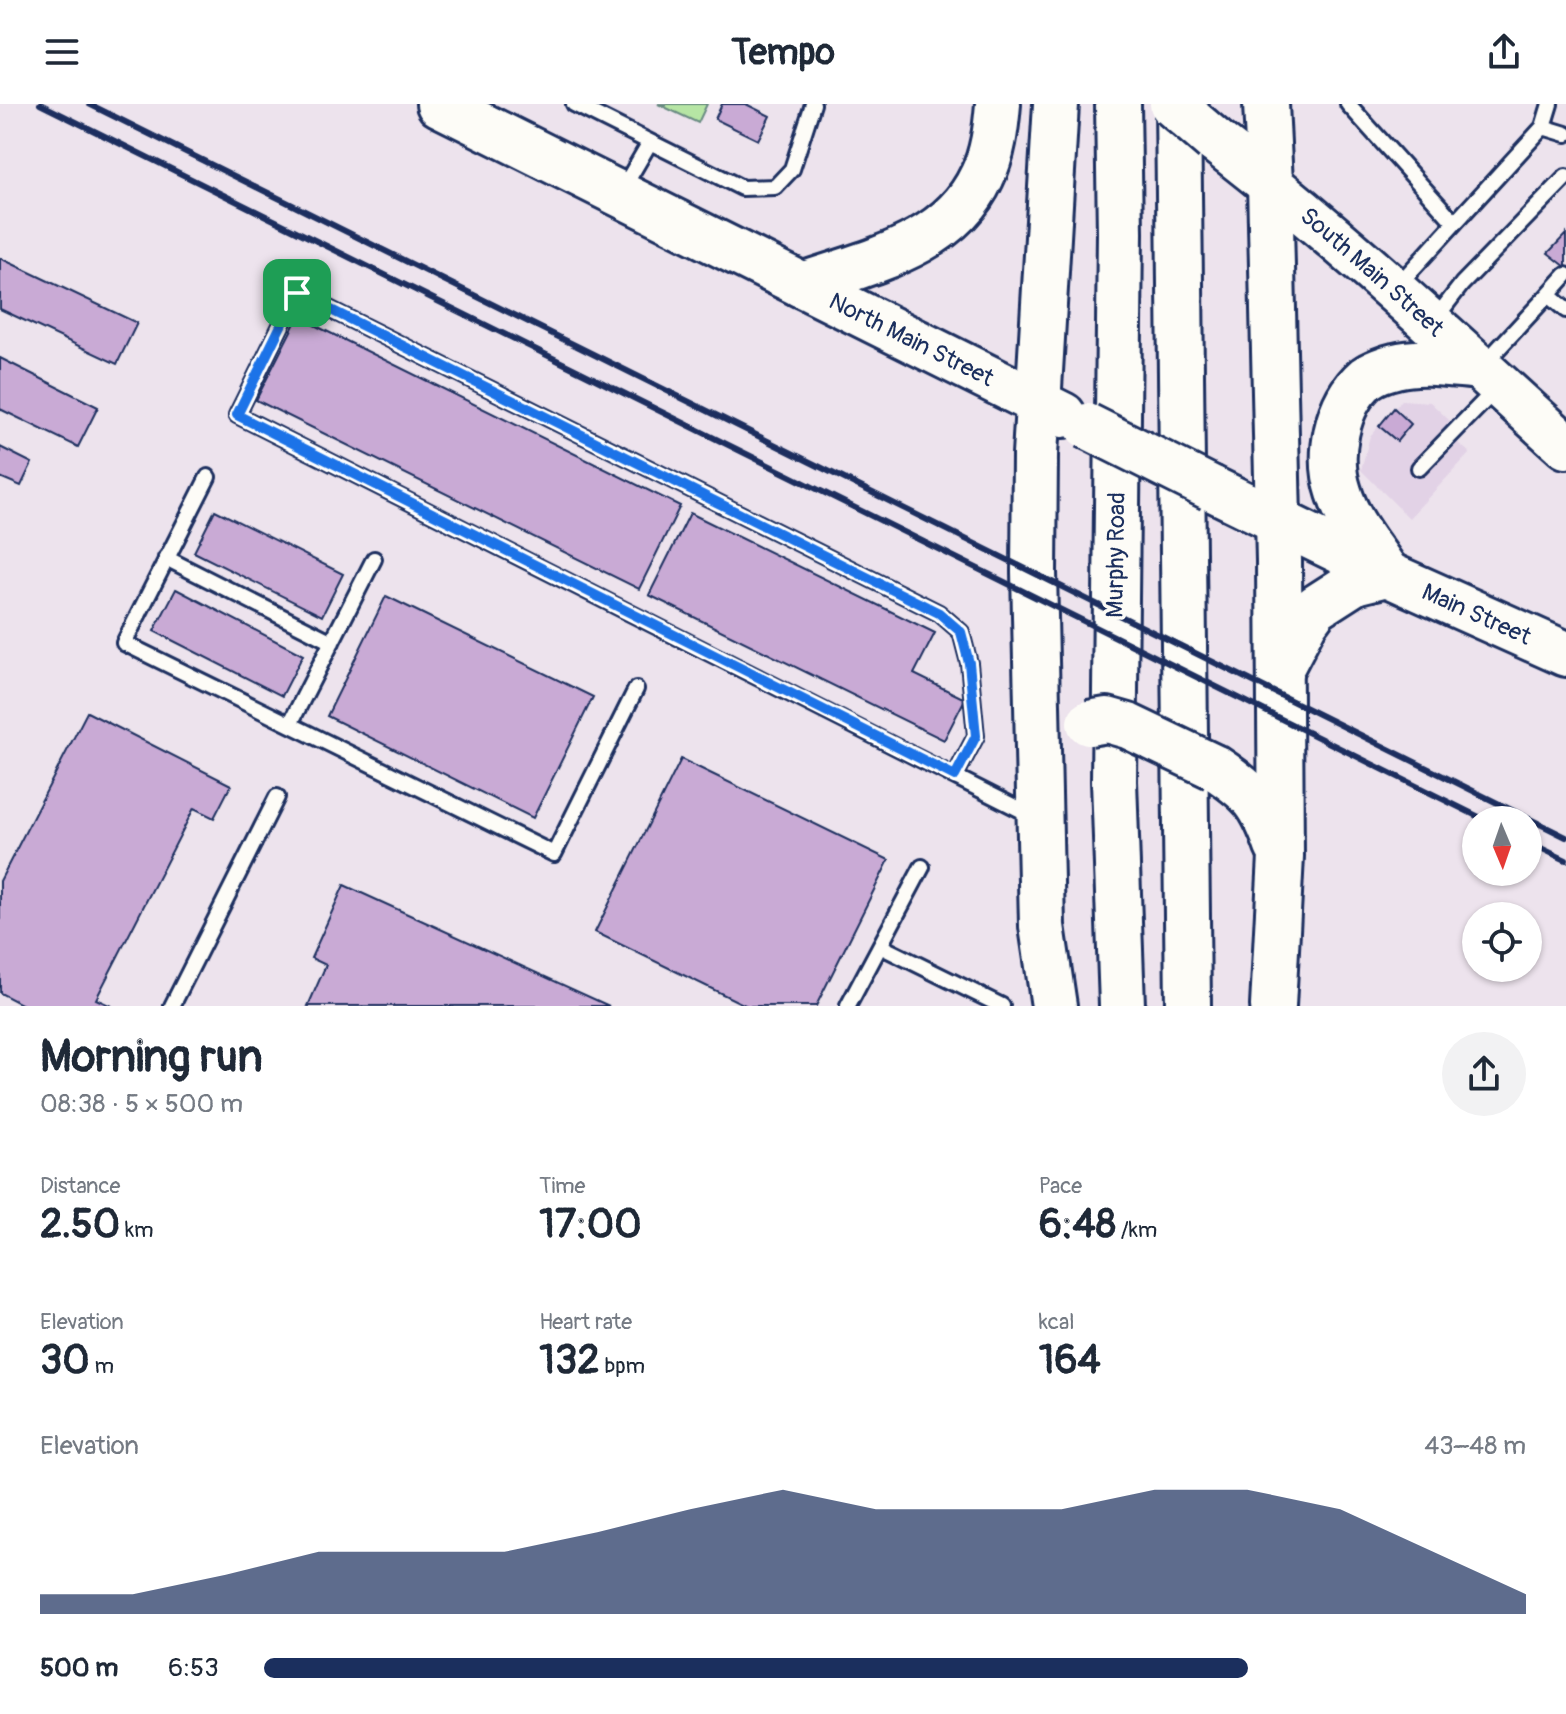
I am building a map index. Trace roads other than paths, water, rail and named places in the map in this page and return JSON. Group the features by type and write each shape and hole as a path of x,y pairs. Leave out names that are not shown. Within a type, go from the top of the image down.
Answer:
{"main road":[{"name":"North Main Street","path":"439,104 1387,574"},
{"path":"802,285 927,238 957,215 982,177 995,134 998,104"},
{"path":"1054,1006 1042,926 1034,572 1035,455 1056,104"},
{"name":"Murphy Road","path":"1118,104 1120,233 1114,781 1122,1006"},
{"name":"South Main Street","path":"1172,104 1394,289 1566,446"},
{"path":"1178,104 1188,1006"},
{"path":"1266,104 1279,520 1281,856 1273,1006"},
{"path":"1280,672 1316,607 1355,582 1387,574 1353,524 1338,491 1334,461 1337,428 1350,397 1368,376 1394,366 1425,363 1490,376"},
{"name":"Main Street","path":"1387,574 1566,654"},
{"path":"1038,766 1069,733 1089,723 1107,720 1128,726 1214,767 1235,781 1255,799 1268,820 1281,856"}],"lane":[{"path":"574,104 742,188 775,187 792,169 813,104"},
{"path":"1348,104 1455,223"},
{"path":"1394,289 1543,127 1550,104"},
{"path":"1543,127 1566,134"},
{"path":"619,195 650,142"},
{"path":"1432,323 1462,284 1566,177"},
{"path":"1419,468 1566,275"},
{"path":"955,776 976,736 969,663 961,632 939,613 297,293 237,415 1039,819"},
{"path":"1548,295 1566,310"},
{"path":"208,477 124,643 554,854 636,689"},
{"path":"166,558 332,642"},
{"path":"290,724 374,559"},
{"path":"172,1006 277,797"},
{"path":"848,1006 922,867"},
{"path":"880,946 1002,1006"}],"railway":[{"path":"40,104 1462,809"},
{"path":"89,104 1566,837"},
{"path":"1542,849 1566,860"}]}
